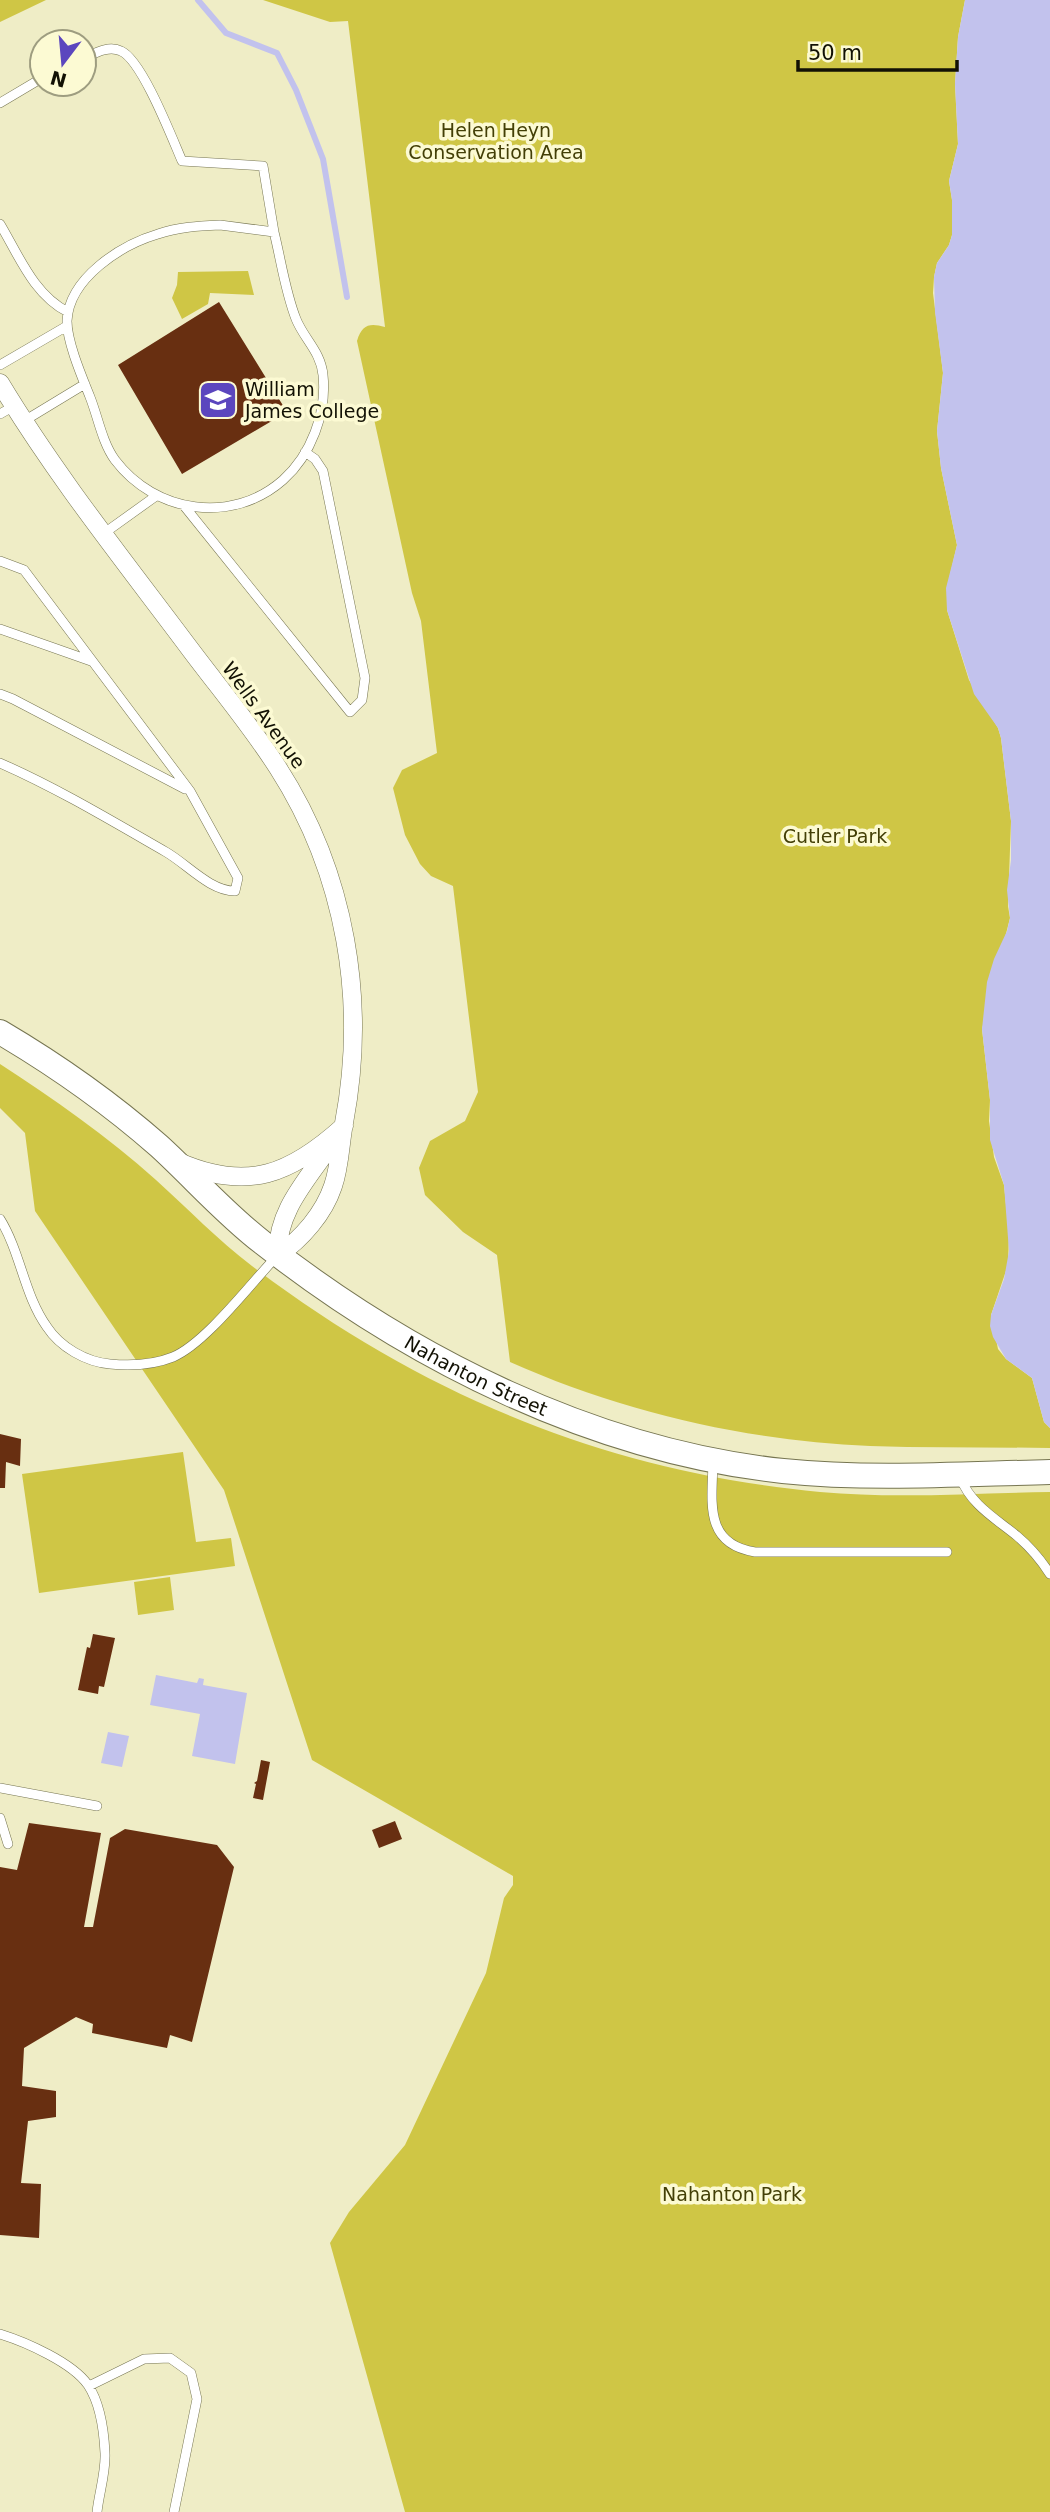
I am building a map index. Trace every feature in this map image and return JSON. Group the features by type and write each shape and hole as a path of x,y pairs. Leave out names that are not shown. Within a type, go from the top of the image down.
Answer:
{"main road":[{"name":"Nahanton Street","path":"0,1032 91,1092 173,1159 235,1220 278,1255 374,1320 509,1393 604,1432 713,1461 818,1474 1050,1472"}],"street":[{"name":"Wells Avenue","path":"0,383 7,410 24,421 103,534 266,751 293,794 320,850 341,916 352,991 354,1048 351,1087 335,1178 329,1196 302,1235 278,1255"},
{"name":"Wells Avenue","path":"278,1255 278,1235 283,1217 344,1126"},
{"path":"173,1159 212,1173 260,1176 300,1161 344,1126"}],"lane":[{"path":"98,54 112,49 119,50 128,57 144,80 182,161 263,166 274,232 292,308 322,368 322,407 305,452 288,475 274,488 238,504 218,508 185,507 156,496 135,481 110,452 67,326 68,312 84,282 103,263 127,247 156,234 188,226 220,225 274,232"},
{"path":"0,103 28,86"},
{"path":"0,224 39,290 52,303 68,312"},
{"path":"0,365 67,326"},
{"path":"24,421 85,384"},
{"path":"185,507 350,712 362,700 365,678 323,471 316,459 305,452"},
{"path":"103,534 156,496"},
{"path":"0,561 24,570 190,791 238,878 235,891 223,891 169,853 29,775 0,763"},
{"path":"0,629 92,662"},
{"path":"0,694 190,791"},
{"path":"0,1219 33,1301 48,1330 85,1358 106,1364 162,1361 186,1350 207,1332 278,1255"},
{"path":"713,1461 712,1498 717,1527 726,1542 738,1549 755,1552 947,1552"},
{"path":"959,1474 965,1490 976,1503 1029,1548 1050,1574"},
{"path":"0,1788 97,1806"},
{"path":"0,1818 8,1844"},
{"path":"0,2334 46,2354 74,2371 89,2386 100,2417 105,2455 97,2512"},
{"path":"89,2386 144,2359 170,2358 191,2373 197,2399 174,2512"}],"green space":[{"path":"0,0 46,0 0,22"},
{"path":"263,0 965,0 958,37 955,84 958,144 949,181 952,235 937,263 933,293 943,373 937,431 941,468 957,545 947,588 947,610 969,680 998,728 1011,821 1008,906 1010,918 982,1029 990,1100 989,1121 994,1157 1004,1185 1009,1234 1008,1265 991,1315 998,1349 1006,1359 1032,1378 1044,1422 1050,1428 1050,1448 870,1446 778,1438 686,1421 641,1409 596,1396 510,1362 497,1255 463,1232 425,1195 419,1168 430,1141 465,1121 478,1092 453,886 431,876 420,864 405,835 393,788 402,770 437,753 421,621 412,593 357,341 361,331 367,326 385,327 348,21 330,22"},
{"path":"248,271 254,295 210,293 208,304 182,319 172,298 178,272"},
{"name":"Nahanton Park","path":"0,1064 99,1133 156,1180 239,1256 316,1312 383,1353 450,1389 520,1420 592,1446 665,1466 741,1482 820,1492 877,1495 1050,1492 1050,2512 405,2512 330,2243 349,2212 405,2145 486,1973 504,1898 513,1885 513,1876 312,1760 224,1490 35,1211 25,1133 0,1108"},
{"path":"183,1452 196,1542 231,1538 235,1566 39,1593 22,1474"},
{"path":"170,1577 174,1610 138,1615 134,1582"}],"water":[{"path":"965,0 1050,0 1050,1428 1044,1422 1032,1378 1006,1359 990,1326 1009,1251 1004,1185 990,1140 990,1100 982,1029 987,982 1010,918 1007,890 1011,860 1011,821 998,728 974,694 947,610 946,588 957,545 941,468 937,431 943,373 935,312 934,277 937,263 952,235 949,181 958,144 955,84 958,37"},
{"path":"156,1675 197,1683 199,1678 204,1679 203,1685 247,1693 235,1764 192,1756 200,1714 150,1705"},
{"path":"108,1732 129,1736 122,1767 101,1763"}],"building":[{"path":"219,302 287,412 182,474 118,365"},
{"path":"0,1434 21,1439 20,1466 6,1462 5,1488 0,1488"},
{"path":"93,1634 115,1638 104,1687 99,1686 98,1694 78,1690 87,1647 90,1648"},
{"path":"261,1760 270,1762 263,1800 253,1798 254,1783 257,1781"},
{"path":"395,1821 402,1839 379,1848 372,1830"},
{"path":"29,1823 101,1833 84,1927 93,1927 110,1838 125,1829 217,1845 234,1867 192,2042 170,2035 167,2048 92,2033 93,2024 76,2017 24,2048 22,2086 56,2091 56,2117 28,2121 21,2183 41,2184 39,2238 0,2235 0,1867 17,1870"}],"waterway":[{"path":"198,0 226,33 277,53 296,90 323,159 347,297"}],"place":[{"name":"William James College","path":"218,400"}],"park label":[{"name":"Helen Heyn Conservation Area","path":"496,141"},
{"name":"Cutler Park","path":"835,836"}]}
